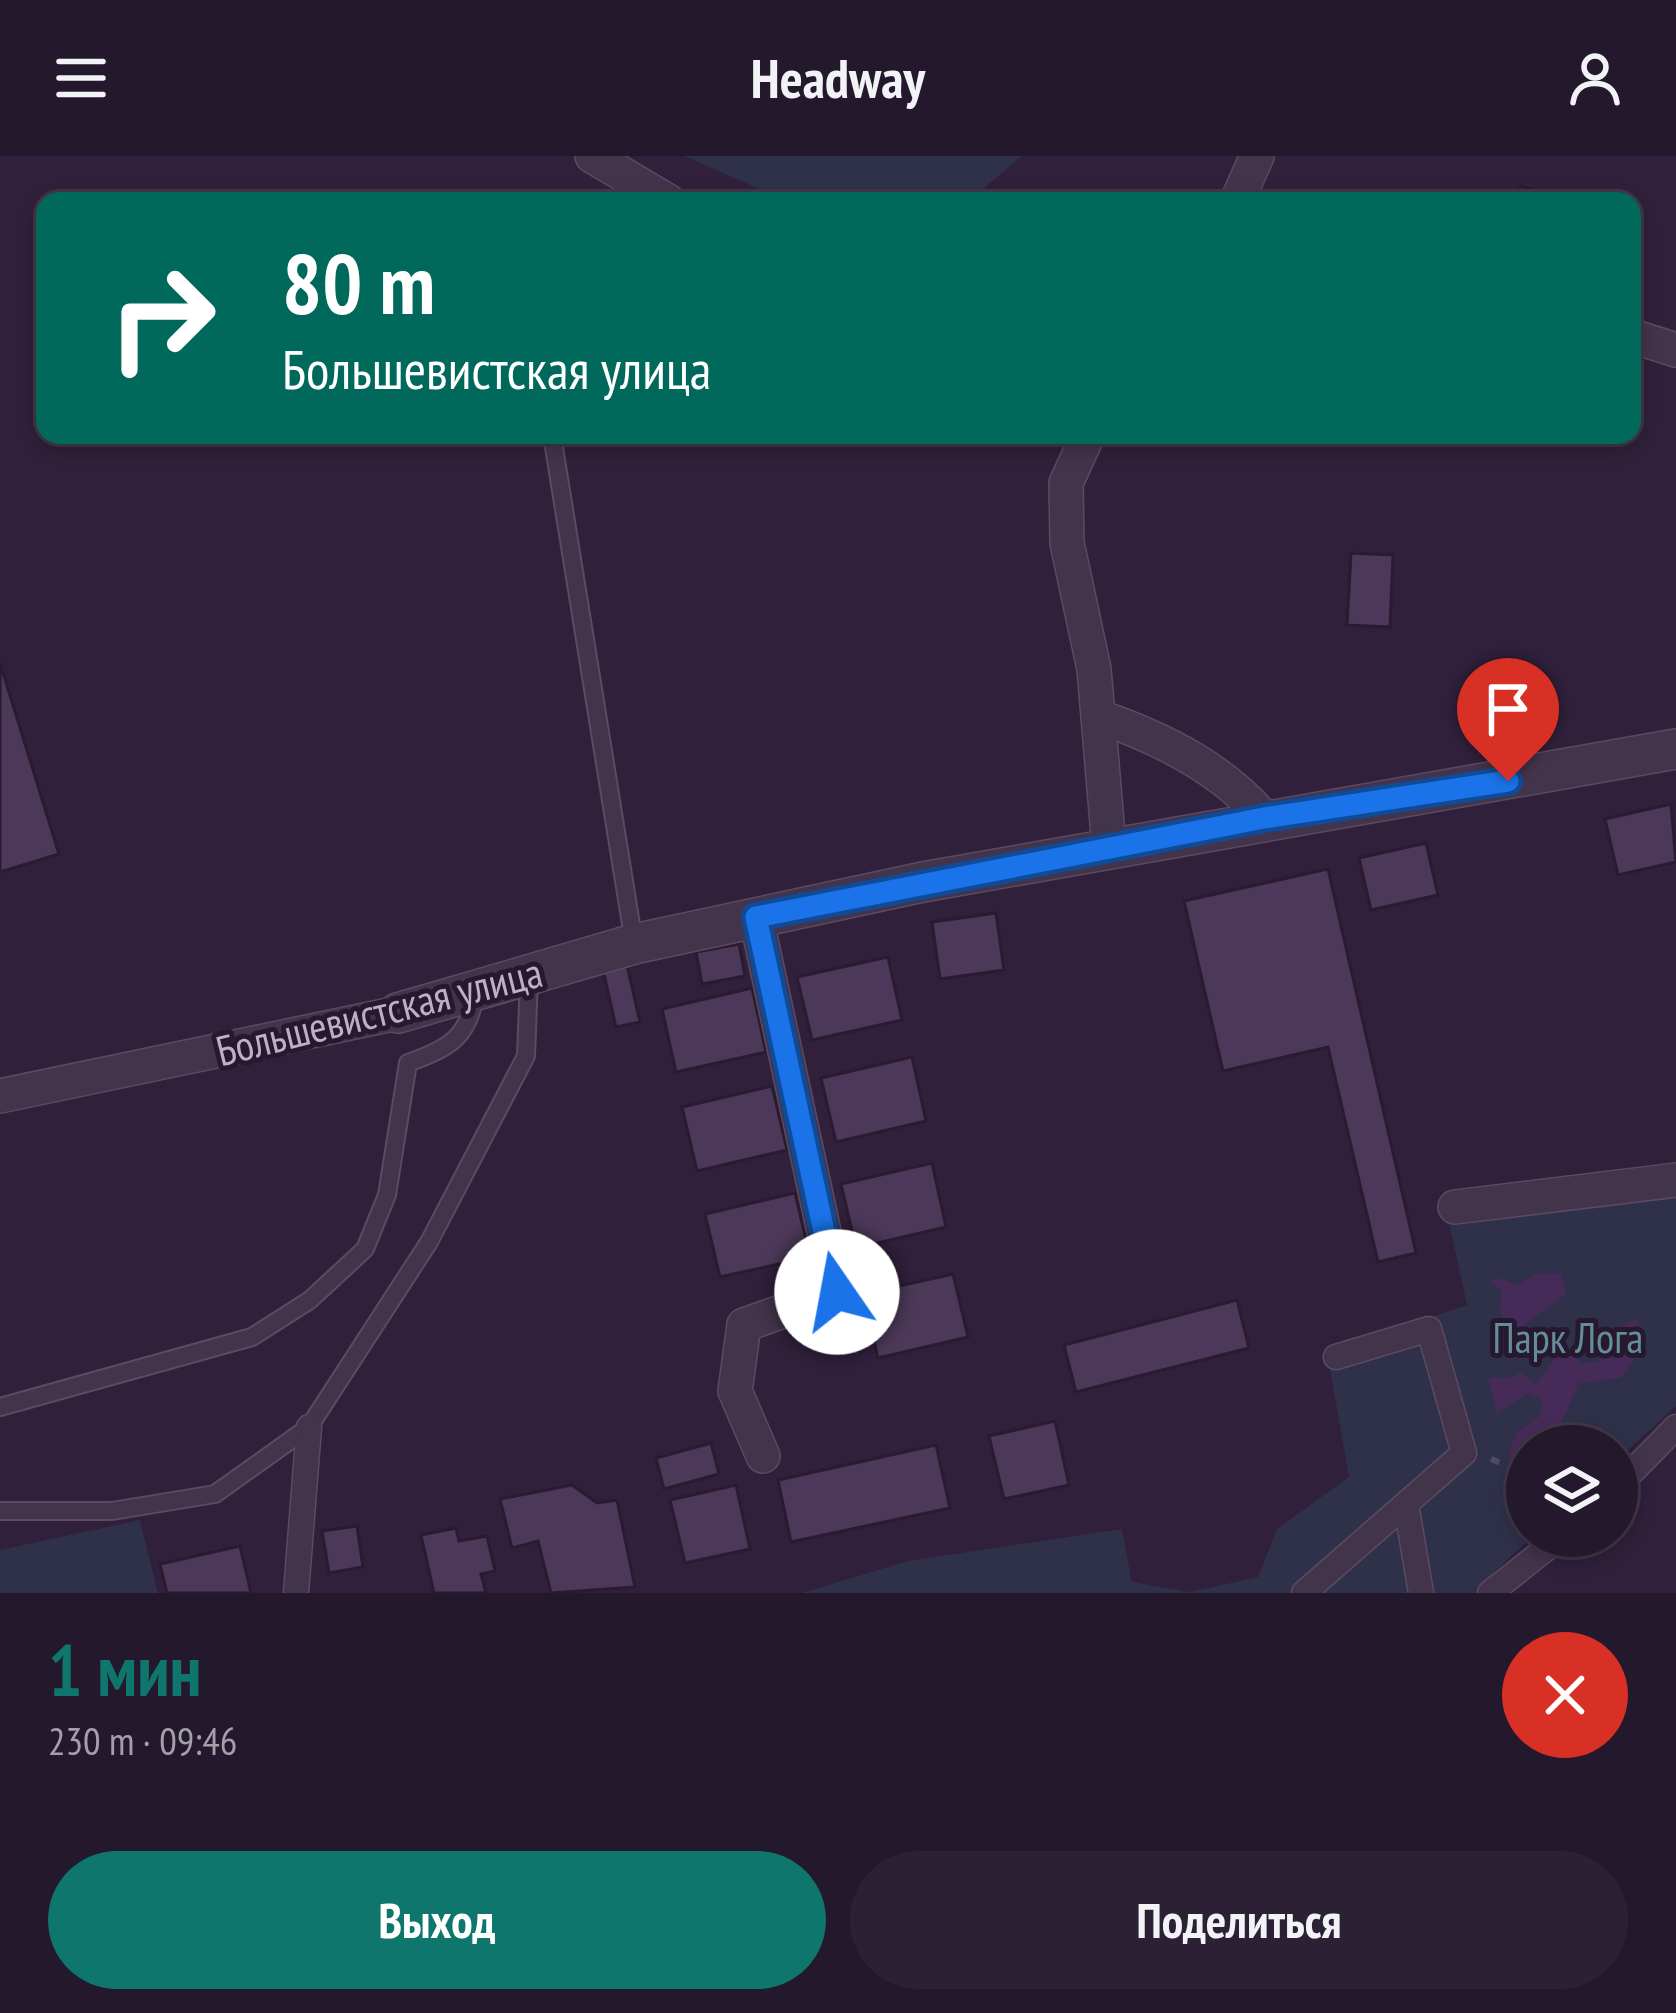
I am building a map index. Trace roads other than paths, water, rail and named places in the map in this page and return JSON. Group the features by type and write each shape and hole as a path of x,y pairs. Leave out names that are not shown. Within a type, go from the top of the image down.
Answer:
{"street":[{"path":"592,156 653,192"},
{"path":"1241,192 1257,156"},
{"path":"1641,339 1676,350"},
{"path":"1057,444 1072,470"},
{"path":"1084,444 1066,483 1066,543 1100,717 1109,847"},
{"path":"1100,717 1137,730 1235,783 1264,818"},
{"name":"Большевистская улица","path":"0,1096 398,1012 634,944 756,917 925,888 1264,818 1676,749"},
{"path":"756,917 837,1292 744,1325 735,1391 763,1456"},
{"path":"1455,1207 1676,1180"},
{"path":"1304,1593 1464,1453 1430,1330 1336,1358"},
{"path":"296,1593 309,1427"},
{"path":"1638,1466 1676,1427"},
{"path":"1406,1504 1420,1593"},
{"path":"1490,1593 1535,1557"}],"lane":[{"path":"553,444 634,944"},
{"path":"0,1511 112,1511 215,1494 309,1427 429,1242 526,1056 529,977"},
{"path":"0,1407 252,1337 310,1300 365,1249 387,1195 408,1063 449,1048 463,1036 477,991"}],"park label":[{"name":"Парк Лога","path":"1568,1337"}]}
